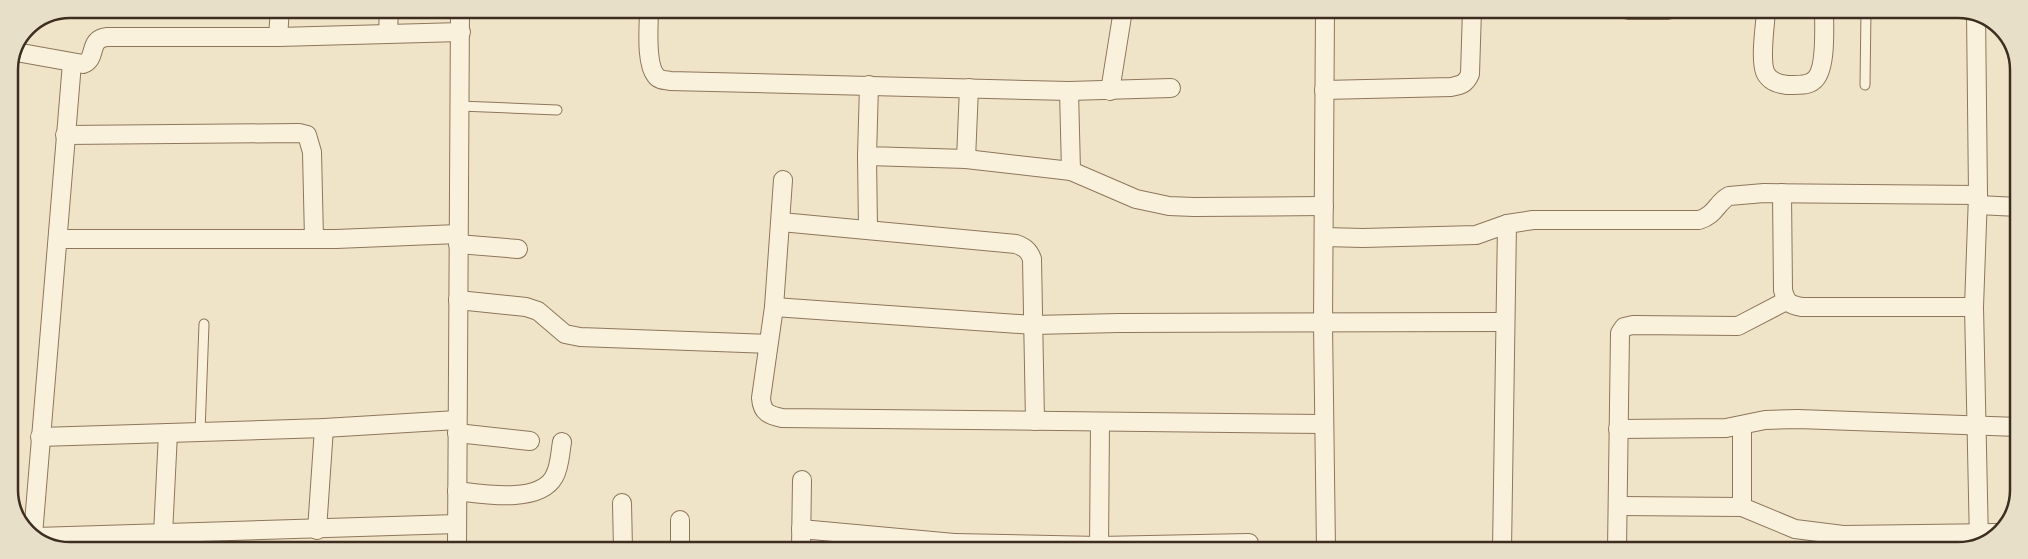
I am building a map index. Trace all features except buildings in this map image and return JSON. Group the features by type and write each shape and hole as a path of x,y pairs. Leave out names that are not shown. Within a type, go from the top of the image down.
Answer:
{"street":[{"path":"278,37 279,18"},
{"path":"388,33 389,18"},
{"path":"458,542 460,18"},
{"path":"650,18 649,46 654,74 660,79 670,81 1110,91 1171,88"},
{"path":"1110,91 1122,18"},
{"path":"1325,18 1323,324 1326,542"},
{"path":"1324,90 1451,87 1462,85 1467,81 1470,74 1472,18"},
{"path":"1766,18 1765,72 1770,79 1780,84 1793,85 1813,82 1818,77 1824,45 1824,18"},
{"path":"1976,21 1978,200 1974,308 1979,537"},
{"path":"20,53 72,63 88,63 96,43 100,38 107,37 278,37 461,32"},
{"path":"34,527 72,63"},
{"path":"868,229 867,156 869,85"},
{"path":"966,159 969,88"},
{"path":"1069,90 1071,170"},
{"path":"65,135 299,133 306,135 312,152 314,239"},
{"path":"867,156 966,159 1071,170 1136,199 1169,206 1324,206"},
{"path":"783,180 774,307 760,398 761,407 765,412 782,418 1324,424"},
{"path":"1782,193 1783,290 1786,301 1792,306 1974,308"},
{"path":"1324,237 1372,238 1476,235 1507,224 1533,220 1699,220 1713,214 1724,198 1729,196 1782,193 1978,200 2010,206"},
{"path":"781,222 868,229 1023,246 1029,252 1032,259 1035,421"},
{"path":"1502,542 1507,224"},
{"path":"58,239 458,239 518,249"},
{"path":"458,300 526,307 538,311 565,334 580,337 768,344"},
{"path":"1617,542 1618,344 1620,333 1624,328 1633,325 1738,326 1786,301"},
{"path":"774,307 1033,325 1119,322 1323,324 1505,322"},
{"path":"1618,429 1707,429 1742,426 1765,420 1798,419 2010,427"},
{"path":"1099,542 1100,423"},
{"path":"40,436 457,426 530,441"},
{"path":"1742,426 1742,507"},
{"path":"317,530 324,428"},
{"path":"163,534 168,433"},
{"path":"457,491 517,496 544,487 555,476 562,442"},
{"path":"801,542 802,480"},
{"path":"622,503 623,542"},
{"path":"1618,506 1742,507 1795,529 1840,542"},
{"path":"680,520 680,542"},
{"path":"48,537 317,530 457,524"},
{"path":"801,529 918,542"},
{"path":"1870,542 1977,538"}],"lane":[{"path":"1865,85 1866,18"},
{"path":"460,106 557,110"},
{"path":"200,432 204,324"}]}
